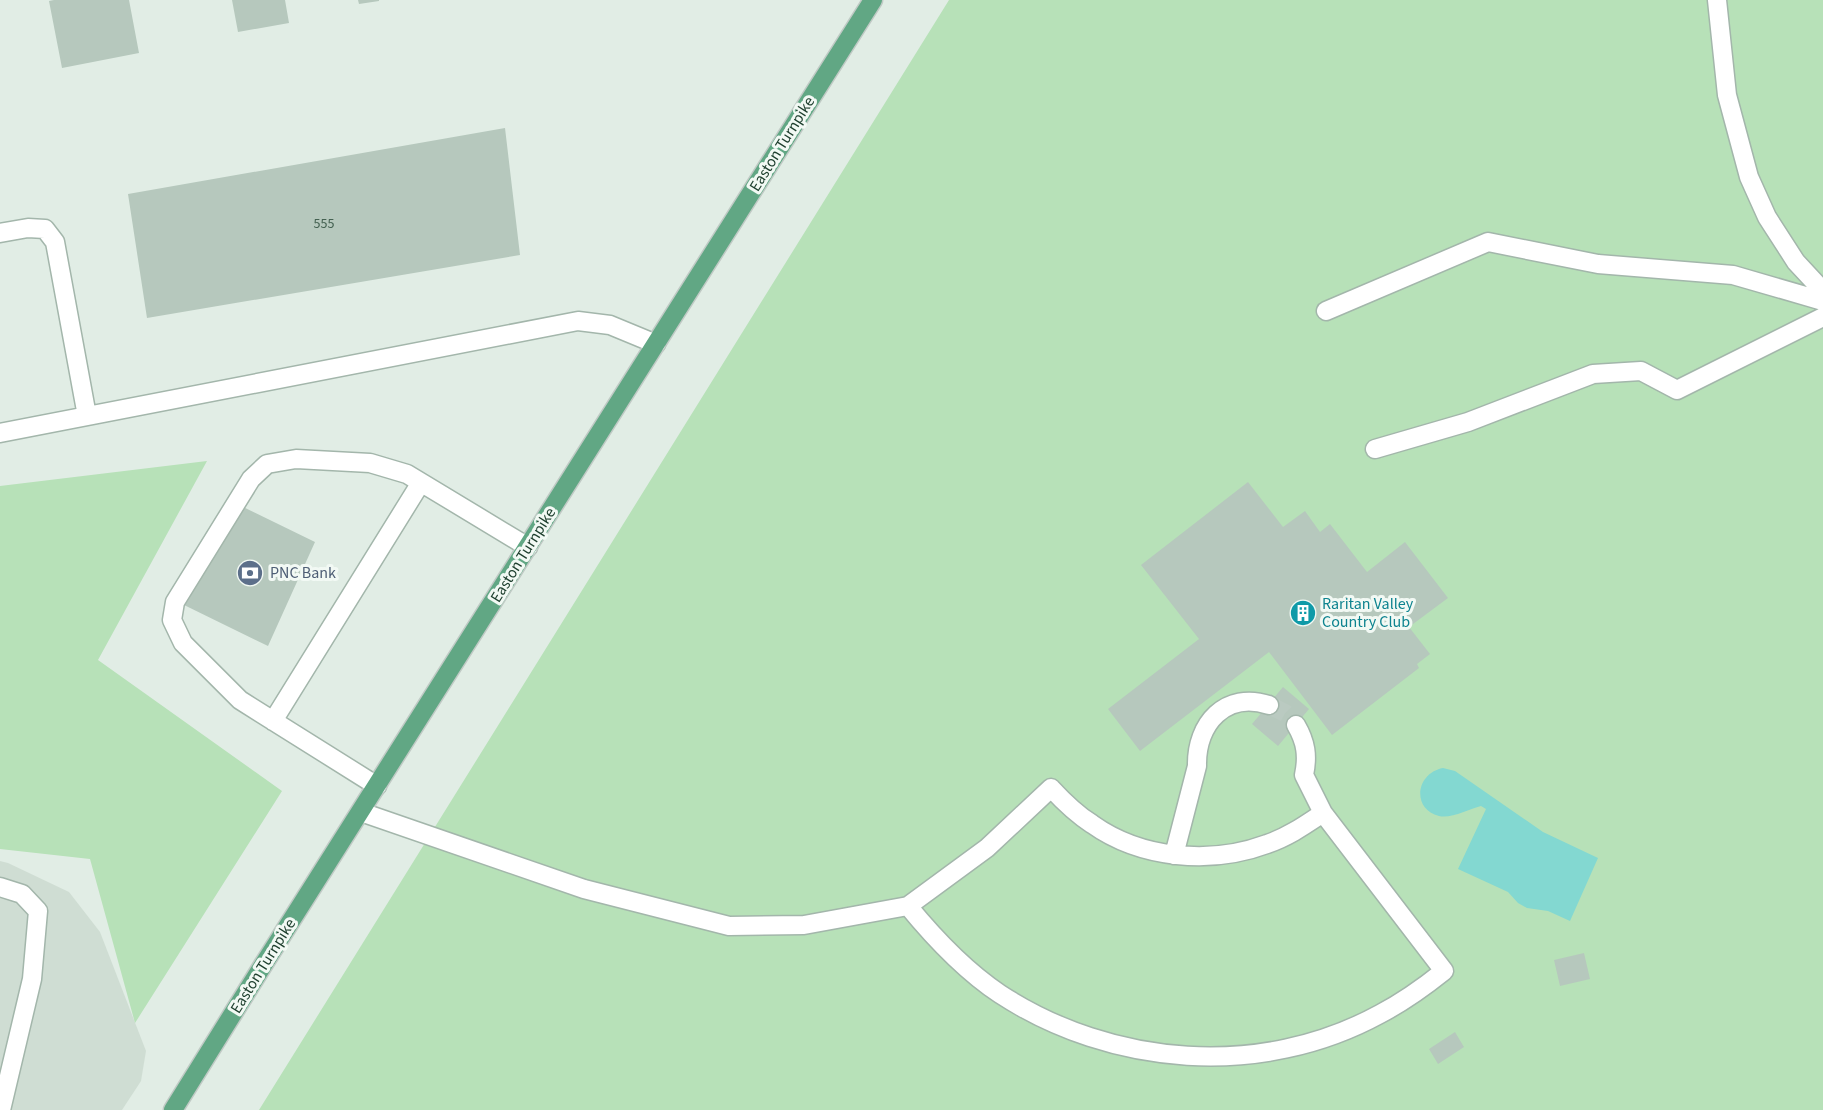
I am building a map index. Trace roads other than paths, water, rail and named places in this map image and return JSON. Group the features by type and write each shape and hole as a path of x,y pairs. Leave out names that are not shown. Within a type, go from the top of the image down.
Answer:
{"main road":[{"name":"Easton Turnpike","path":"173,1110 873,0"}],"lane":[{"path":"1717,0 1727,95 1749,177 1767,217 1790,253 1823,291"},
{"path":"0,233 28,228 45,229 55,242 87,416"},
{"path":"1326,311 1488,242 1598,264 1733,275 1823,301"},
{"path":"1375,449 1467,422 1593,374 1641,371 1677,390 1823,317"},
{"path":"0,433 578,321 610,325 656,344"},
{"path":"377,786 240,700 183,643 172,620 175,602 251,479 267,464 296,459 370,463 407,474 420,484 528,547"},
{"path":"273,721 420,484"},
{"path":"1174,855 1197,766 1196,750 1200,736 1208,723 1218,712 1232,705 1246,701 1269,705"},
{"path":"908,906 934,939 965,968 998,993 1034,1015 1072,1032 1112,1045 1153,1053 1192,1057 1269,1052 1344,1031 1380,1015 1444,971 1323,813 1304,775 1307,762 1306,748 1296,725"},
{"path":"361,812 584,888 729,926 804,925 908,906 987,848 1051,788 1070,808 1093,826 1145,849 1174,855 1205,856 1237,853 1268,844 1296,831 1323,813"},
{"path":"0,887 22,894 38,911 32,979 1,1110"}],"water":[{"path":"1443,768 1455,771 1543,832 1598,858 1570,921 1548,911 1527,908 1518,903 1508,892 1458,869 1486,809 1481,806 1444,817 1430,812 1421,799 1422,784 1434,771"}],"tunnel":[{"path":"1269,705 1285,713 1296,725"}],"place":[{"name":"PNC Bank","path":"250,573"},
{"name":"Raritan Valley Country Club","path":"1303,613"}]}
